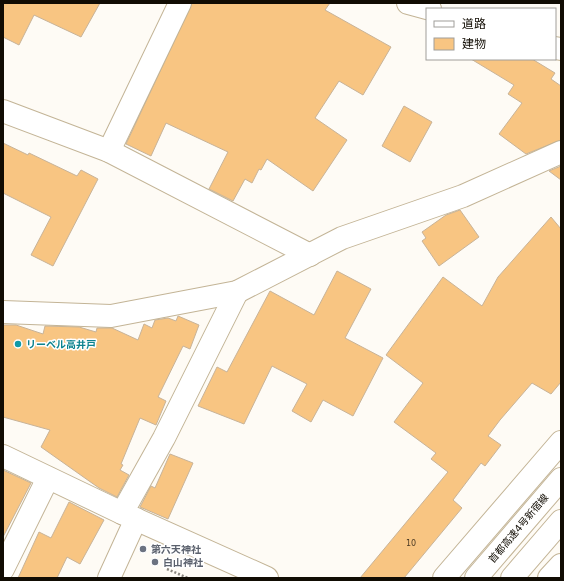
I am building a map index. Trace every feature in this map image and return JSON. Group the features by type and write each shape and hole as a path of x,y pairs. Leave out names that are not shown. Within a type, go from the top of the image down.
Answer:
{"main road":[{"path":"109,151 180,3"},
{"path":"408,3 426,8"},
{"path":"3,111 109,151 310,255"},
{"path":"3,312 111,316 237,292 342,238 463,196 561,152"},
{"path":"109,578 129,516 164,438 237,292"},
{"path":"444,578 561,442"},
{"path":"3,456 129,516 267,578"},
{"path":"3,569 48,478"},
{"name":"首都高速4号新宿線","path":"476,578 561,479"},
{"path":"512,578 561,521"},
{"path":"549,578 561,565"}],"path":[{"path":"167,569 188,578"}],"building":[{"path":"3,3 100,3 81,37 34,15 19,45 3,37"},
{"path":"192,3 330,3 325,10 391,47 363,95 339,81 315,118 347,140 313,191 267,159 261,170 259,169 252,183 245,179 233,201 209,189 228,152 166,123 151,156 126,144"},
{"path":"473,60 534,60 555,73 551,79 561,86 561,140 526,154 499,134 522,103 508,94 514,85"},
{"path":"404,106 432,122 410,162 382,146"},
{"path":"3,143 28,155 29,153 77,176 81,170 98,179 53,266 31,255 51,217 3,193"},
{"path":"561,166 561,180 549,171"},
{"path":"460,210 479,237 439,266 422,241 426,238 422,232 446,215"},
{"path":"551,217 561,229 561,382 551,394 532,383 500,420 488,436 501,445 485,466 481,463 453,500 462,508 404,578 360,578 448,472 431,459 436,453 394,422 423,383 386,355 443,277 482,306 498,277"},
{"path":"337,271 371,289 345,338 383,358 353,416 323,400 311,422 292,411 307,384 272,366 244,424 198,406 217,367 227,372 270,291 314,315"},
{"path":"178,316 199,325 190,349 183,346 158,397 166,401 156,425 140,418 121,464 123,465 120,470 129,475 117,497 99,488 41,447 50,430 3,417 3,325 16,325 43,334 45,326 79,327 96,332 97,328 112,328 138,340 144,324 152,328 155,320 168,318 176,321"},
{"path":"170,454 193,463 168,519 140,507 151,486 155,488"},
{"path":"3,470 31,483 3,537"},
{"path":"69,502 104,520 80,564 67,557 57,578 18,578 39,532 51,538"}],"place":[{"name":"リーベル高井戸","path":"18,344"},
{"name":"第六天神社","path":"143,549"},
{"name":"白山神社","path":"155,562"}]}
